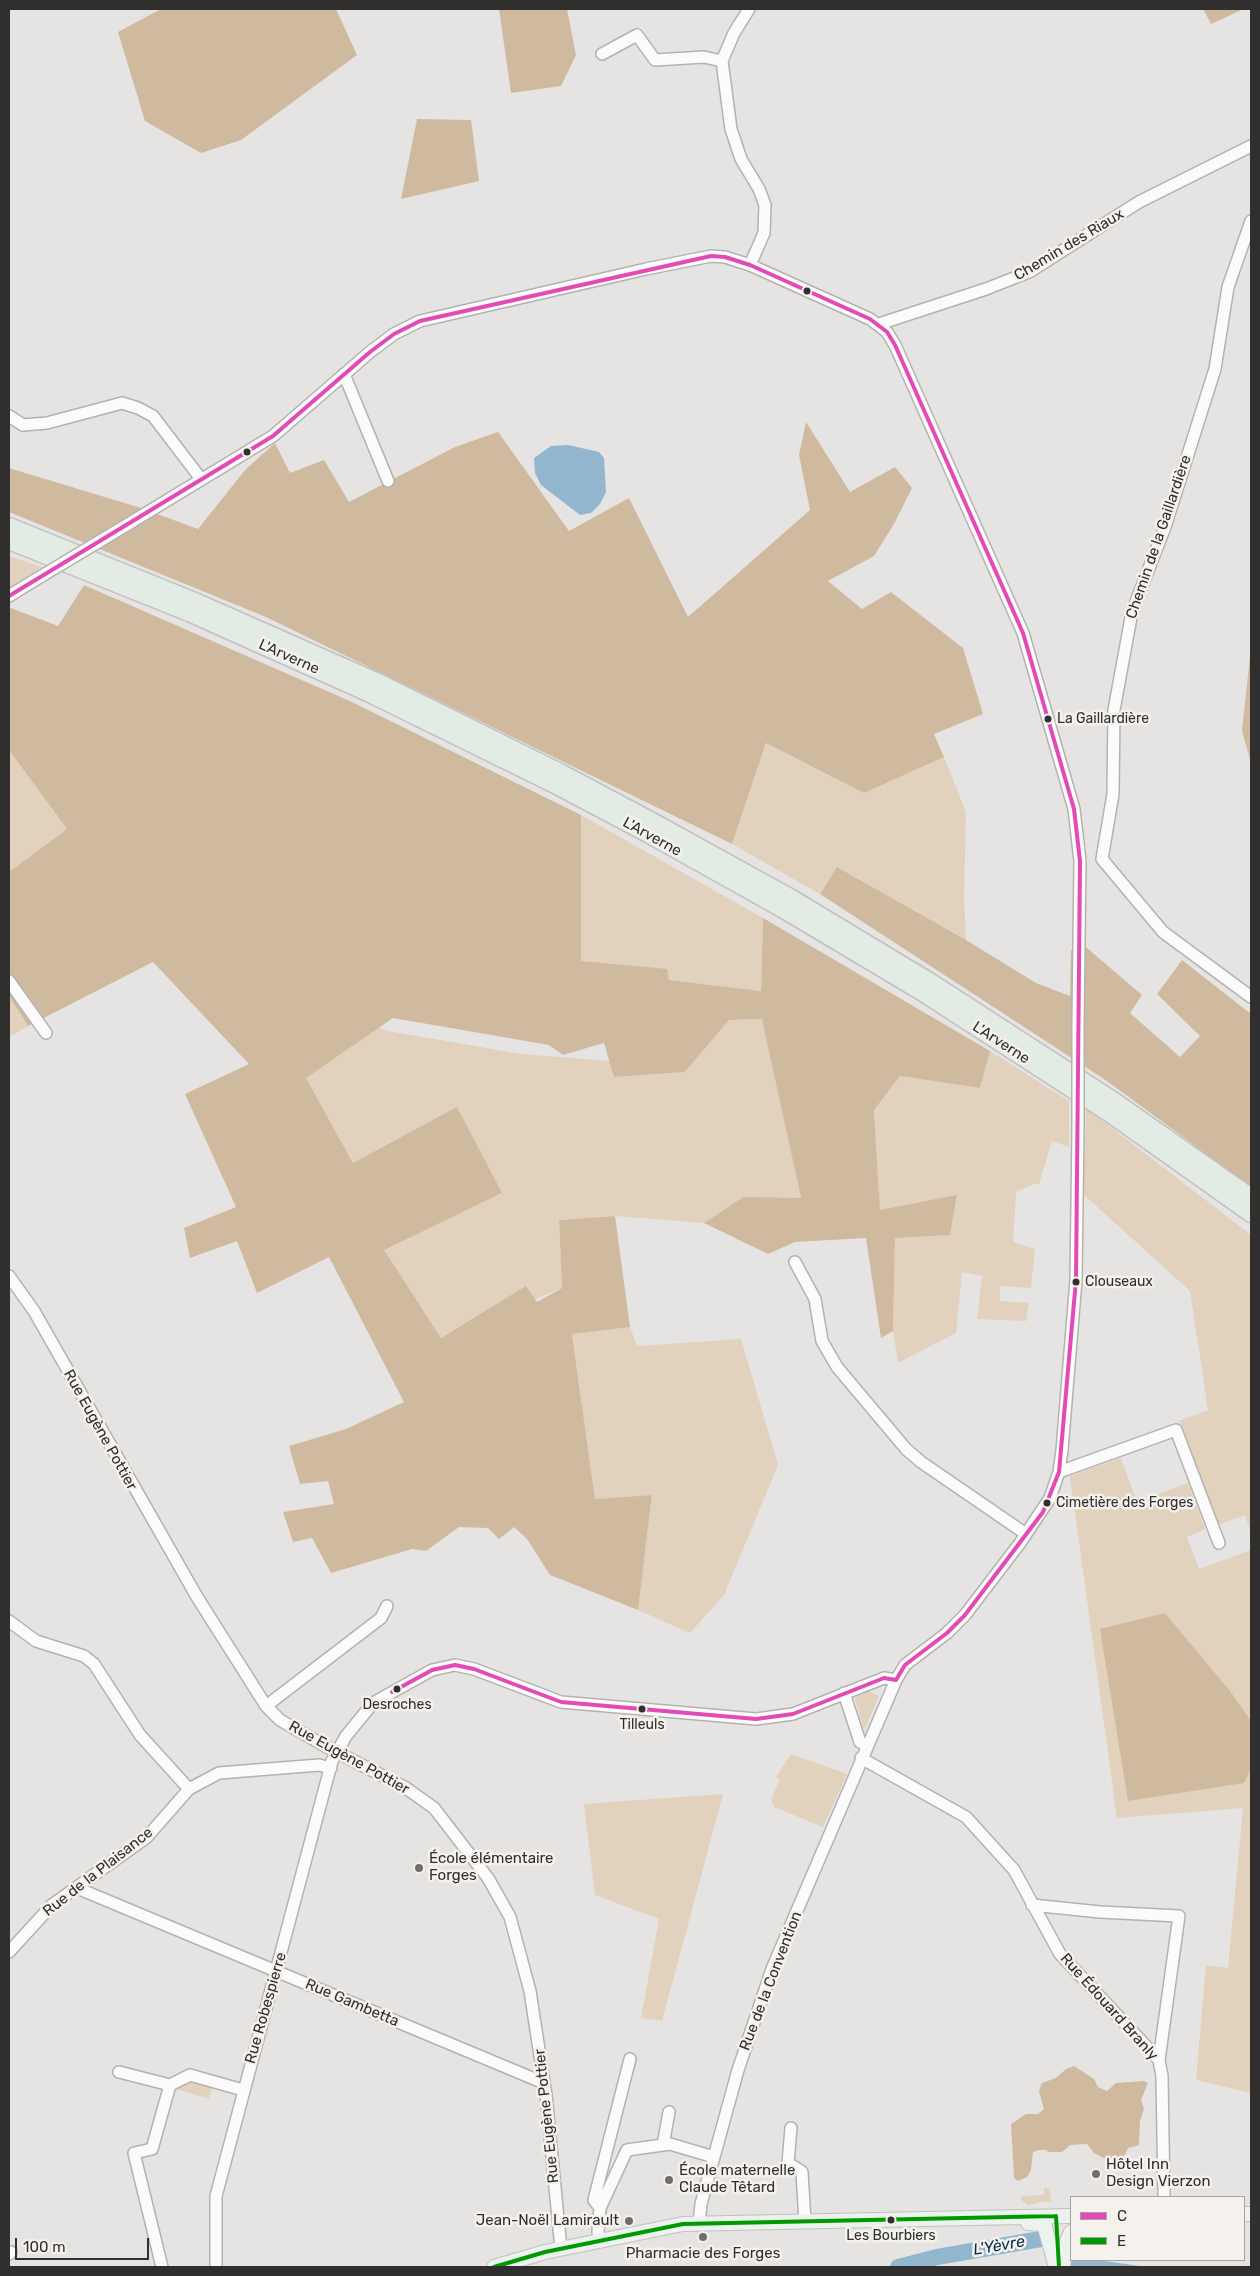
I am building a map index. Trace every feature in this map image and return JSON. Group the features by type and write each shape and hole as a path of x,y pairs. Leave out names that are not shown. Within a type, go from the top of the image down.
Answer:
{"highway":[{"name":"L'Arverne","path":"9,526 198,602 376,681 543,763 646,817 744,871 931,982 1116,1102 1251,1197"},
{"name":"L'Arverne","path":"9,541 189,613 370,694 512,763 646,833 790,914 930,998 1110,1114 1251,1214"}],"main road":[{"path":"494,2267 561,2249 668,2226 699,2223 994,2217 1052,2227 1070,2217"},
{"path":"1052,2227 1063,2240 1063,2267"},
{"path":"1057,2267 1063,2240"}],"street":[{"path":"749,9 734,32 722,61 731,129 742,159 760,188 765,205 764,233 750,265"},
{"path":"602,54 637,34 655,60 704,56 722,61"},
{"name":"Chemin des Riaux","path":"878,324 986,289 1029,272 1139,202 1251,146"},
{"name":"Chemin de la Gaillardière","path":"1102,860 1113,794 1114,710 1132,612 1165,527 1215,369 1228,287 1251,221"},
{"name":"Rue de la Convention","path":"9,596 273,436 344,374 394,334 420,321 694,258 725,257 750,265 878,324 887,332 895,345 1023,633 1074,809 1080,861 1076,1280 1059,1472 1050,1498 1026,1534 964,1615 947,1633 905,1666 896,1680 866,1746 772,1969 738,2070 702,2204 699,2223"},
{"path":"344,374 388,481"},
{"path":"9,416 23,425 47,423 122,403 138,408 153,416 200,479"},
{"path":"1080,861 1102,860 1163,932 1251,997"},
{"path":"9,981 46,1033"},
{"path":"795,1262 815,1299 822,1341 836,1367 899,1442 921,1462 1026,1534"},
{"name":"Rue Eugène Pottier","path":"9,1276 34,1311 197,1597 266,1706 280,1720 336,1752 406,1788 434,1808 488,1878 510,1917 530,1990 544,2083 561,2249"},
{"path":"1059,1472 1176,1430 1219,1543"},
{"path":"266,1706 381,1618 387,1606"},
{"path":"9,1621 36,1641 84,1656 94,1664 140,1735 189,1789"},
{"name":"Rue Robespierre","path":"216,2267 216,2196 331,1768 336,1752 363,1712 373,1703 432,1670 455,1666 474,1669 561,1702 756,1719 793,1714 884,1678 896,1680"},
{"path":"844,1693 860,1742 866,1746"},
{"name":"Rue Édouard Branly","path":"861,1758 966,1817 1014,1870 1060,1954 1159,2060 1162,2076 1164,2196"},
{"name":"Rue de la Plaisance","path":"9,1952 52,1905 147,1837 189,1789 219,1773 319,1766 331,1768"},
{"name":"Rue Gambetta","path":"77,1888 544,2083"},
{"path":"1032,1905 1100,1912 1178,1916 1159,2060"},
{"path":"600,2208 594,2200 630,2059"},
{"path":"119,2072 170,2085 190,2075 243,2090"},
{"path":"162,2267 134,2154 152,2149 170,2085"},
{"path":"663,2145 668,2112"},
{"path":"791,2128 788,2163 802,2172 805,2222"},
{"path":"599,2241 600,2208 627,2150 670,2144 714,2157"}],"shaded area":[{"path":"161,9 336,9 357,55 241,140 201,153 145,121 118,32"},
{"path":"499,9 567,9 576,55 561,86 511,93"},
{"path":"1203,9 1244,9 1211,24"},
{"path":"417,119 471,120 479,181 401,199"},
{"path":"806,422 850,492 895,467 912,488 894,524 874,556 828,581 862,609 891,592 963,648 983,714 934,734 944,757 864,793 766,743 732,844 266,617 9,512 9,468 141,508 198,529 245,470 275,443 290,473 324,460 349,502 455,447 498,432 569,531 629,498 688,617 810,510 799,455"},
{"path":"9,556 42,567 9,589"},
{"path":"84,585 352,702 581,815 581,961 667,969 669,980 761,991 763,918 990,1051 980,1088 900,1076 874,1110 880,1210 957,1195 950,1235 895,1238 893,1331 881,1338 866,1238 795,1242 768,1254 704,1223 743,1197 801,1198 762,1019 729,1020 685,1072 614,1077 604,1043 563,1055 549,1045 393,1018 306,1078 353,1163 457,1107 502,1193 384,1250 441,1338 526,1286 537,1302 562,1288 559,1220 615,1216 630,1327 572,1334 595,1499 652,1495 638,1610 550,1575 527,1539 514,1527 499,1539 488,1528 459,1527 426,1551 412,1549 331,1573 312,1538 293,1542 283,1512 334,1504 328,1481 300,1484 289,1446 346,1429 404,1402 329,1257 257,1293 237,1241 190,1258 184,1228 236,1207 185,1094 249,1064 153,962 28,1026 9,996 9,872 67,829 9,750 9,609 11,608 58,626"},
{"path":"1251,647 1251,763 1242,731"},
{"path":"766,743 864,793 944,757 966,812 964,898 966,940 837,867 820,894 732,844"},
{"path":"9,750 67,829 9,872"},
{"path":"581,815 763,918 761,991 669,980 581,961"},
{"path":"837,867 966,940 1036,983 1070,996 1071,950 1087,948 1142,995 1130,1013 1180,1057 1200,1036 1157,994 1182,960 1251,1014 1251,1187 1107,1081 820,894"},
{"path":"9,996 28,1026 9,1037"},
{"path":"763,1019 801,1199 743,1197 704,1223 615,1216 559,1220 562,1288 535,1299 526,1287 441,1338 383,1250 502,1193 353,1163 306,1078 379,1027 388,1031 521,1054 610,1061 615,1077 685,1072 729,1020"},
{"path":"990,1051 1069,1101 1069,1147 1052,1141 1039,1184 1034,1184 1016,1192 1013,1242 1035,1249 1031,1288 1000,1286 1000,1301 1029,1303 1026,1321 977,1319 982,1276 962,1272 956,1333 898,1363 893,1331 895,1238 950,1235 957,1196 880,1211 874,1110 900,1076 980,1088"},
{"path":"1086,1108 1251,1235 1251,1533 1245,1515 1218,1525 1179,1421 1208,1410 1190,1291 1083,1194"},
{"path":"630,1327 637,1346 741,1339 778,1465 724,1595 690,1633 638,1610 652,1495 595,1499 572,1333"},
{"path":"1121,1458 1137,1502 1188,1483 1205,1529 1187,1537 1199,1569 1251,1550 1251,2093 1196,2080 1206,1965 1228,1968 1243,1808 1117,1818 1070,1476"},
{"path":"1165,1613 1230,1691 1251,1721 1251,1769 1244,1783 1128,1801 1100,1629"},
{"path":"869,1691 879,1696 865,1728 863,1728 855,1699 857,1696"},
{"path":"791,1754 847,1774 823,1827 774,1807 771,1799 780,1780 776,1777"},
{"path":"723,1794 662,2021 641,2018 659,1919 595,1895 584,1804"},
{"path":"1074,2066 1094,2079 1098,2087 1107,2091 1116,2083 1144,2081 1148,2083 1141,2100 1144,2109 1140,2121 1139,2145 1128,2148 1125,2155 1109,2161 1094,2153 1087,2144 1070,2145 1062,2152 1038,2150 1033,2152 1031,2170 1027,2177 1018,2181 1014,2178 1011,2124 1026,2114 1038,2114 1044,2109 1039,2091 1042,2083 1056,2078 1066,2069"},
{"path":"188,2078 213,2084 209,2099 173,2088"},
{"path":"1044,2188 1050,2189 1051,2203 1045,2201 1028,2205 1021,2200 1021,2196 1044,2195"}],"water":[{"path":"568,445 599,452 604,458 606,492 600,504 591,513 580,515 541,485 535,473 534,458 551,446"},
{"path":"1071,2261 1105,2261 1146,2267 1071,2267"}],"waterway":[{"name":"L'Yèvre","path":"898,2267 937,2257 1041,2239"}],"transit line":[{"name":"C","path":"9,596 273,436 370,352 394,334 420,321 711,256 725,257 750,265 870,319 887,332 895,345 1023,633 1074,809 1080,861 1076,1280 1059,1472 1043,1512 965,1615 947,1633 905,1665 896,1680"},
{"name":"C","path":"392,1692 432,1670 455,1665 474,1669 561,1702 756,1719 793,1714 884,1678 896,1680"},
{"name":"E","path":"1056,2216 1059,2267"},
{"name":"E","path":"494,2267 545,2252 683,2224 1056,2216"}],"place":[{"name":"La Gaillardière","path":"1048,719"},
{"name":"Clouseaux","path":"1076,1282"},
{"name":"Cimetière des Forges","path":"1047,1503"},
{"name":"Desroches","path":"397,1689"},
{"name":"Tilleuls","path":"642,1709"},
{"name":"École élémentaire Forges","path":"419,1868"},
{"name":"Hôtel Inn Design Vierzon","path":"1096,2174"},
{"name":"École maternelle Claude Têtard","path":"669,2180"},
{"name":"Les Bourbiers","path":"891,2220"},
{"name":"Jean-Noël Lamirault","path":"629,2221"},
{"name":"Pharmacie des Forges","path":"703,2237"}]}
